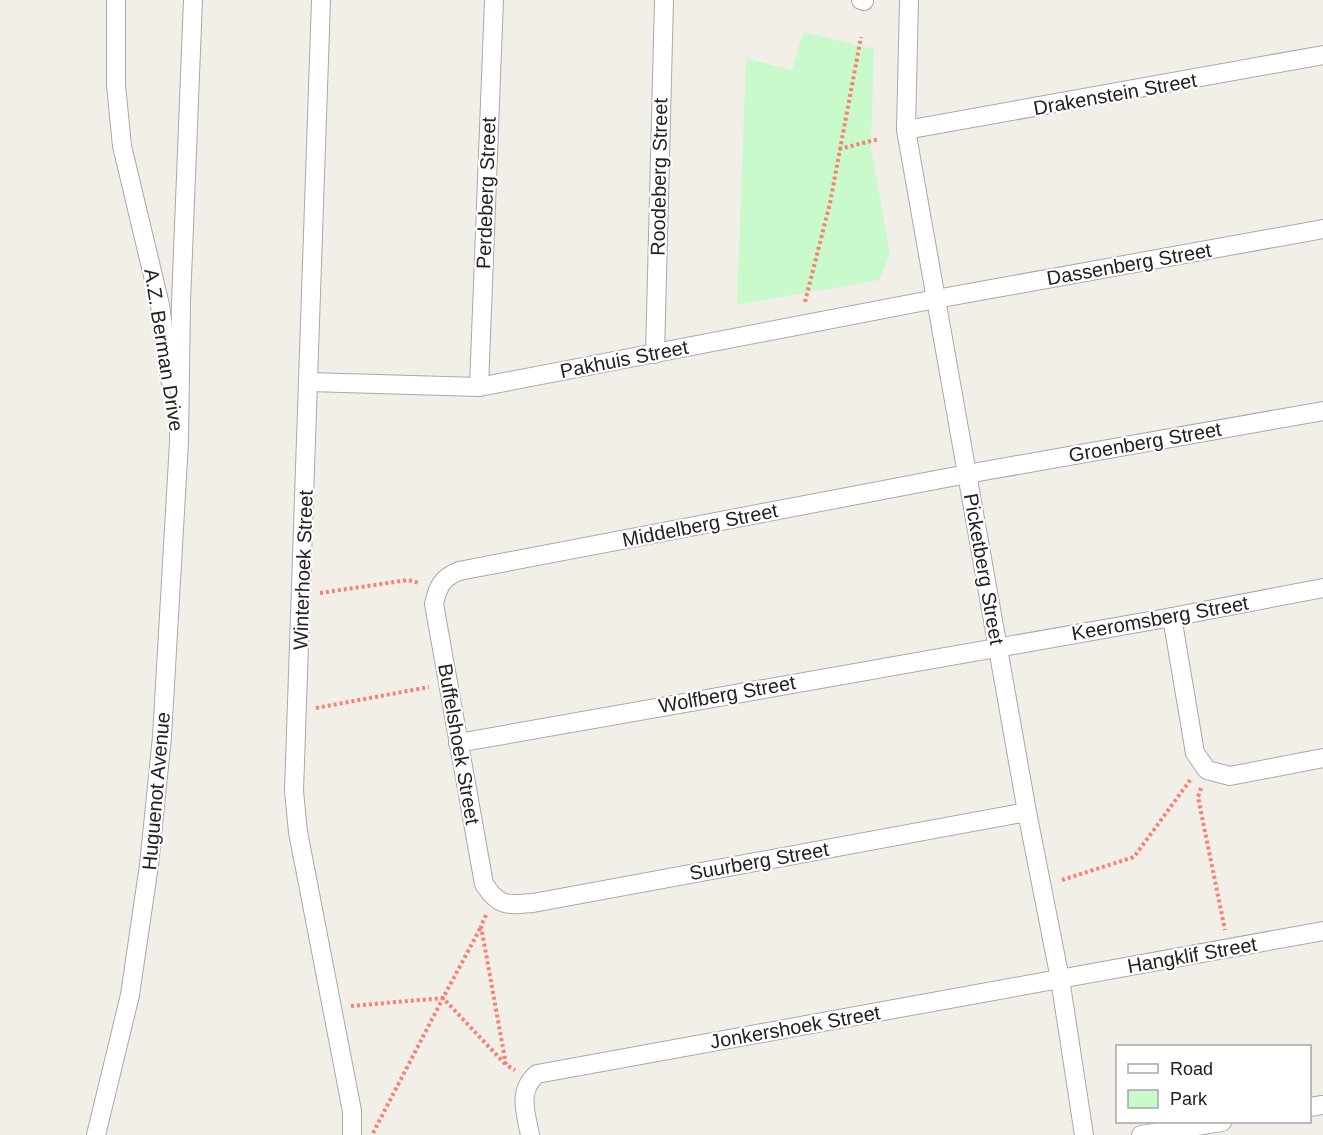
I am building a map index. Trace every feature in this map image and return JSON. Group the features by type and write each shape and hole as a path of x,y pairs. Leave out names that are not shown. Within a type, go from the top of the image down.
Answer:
{"street":[{"name":"A.Z. Berman Drive","path":"116,0 116,85 122,146 160,305 179,442"},
{"name":"A.Z. Berman Drive","path":"179,442 181,302 193,0"},
{"name":"Winterhoek Street","path":"321,0 299,711 294,791 298,832 352,1111 352,1135"},
{"name":"Perdeberg Street","path":"479,387 494,0"},
{"name":"Roodeberg Street","path":"655,354 663,0"},
{"name":"Picketberg Street","path":"909,0 906,130 1026,812 1060,979 1084,1135"},
{"name":"Drakenstein Street","path":"906,130 1323,55"},
{"name":"Dassenberg Street","path":"936,298 1323,229"},
{"name":"Pakhuis Street","path":"309,382 479,387 936,298"},
{"name":"Groenberg Street","path":"967,474 1323,411"},
{"name":"Huguenot Avenue","path":"96,1135 130,995 149,866 162,737 179,442"},
{"name":"Middelberg Street","path":"437,587 447,576 459,571 967,474"},
{"name":"Buffelshoek Street","path":"437,587 434,604 458,743 484,884 493,899"},
{"name":"Keeromsberg Street","path":"997,646 1172,617 1323,588"},
{"path":"1172,617 1195,753 1207,770 1230,776 1323,758"},
{"name":"Wolfberg Street","path":"458,743 997,646"},
{"name":"Suurberg Street","path":"493,899 508,905 533,903 1026,812"},
{"name":"Hangklif Street","path":"1060,979 1323,931"},
{"name":"Jonkershoek Street","path":"531,1079 537,1074 1060,979"},
{"path":"530,1135 524,1096 531,1079"},
{"path":"1141,1135 1216,1123"}],"path":[{"path":"805,302 830,203 861,37"},
{"path":"839,148 879,139"},
{"path":"302,592 328,594 408,580 437,587"},
{"path":"299,711 448,684"},
{"path":"1040,885 1134,856 1189,780 1207,770"},
{"path":"1207,770 1198,797 1228,948"},
{"path":"370,1135 375,1132 493,899"},
{"path":"481,926 506,1065"},
{"path":"333,1010 364,1003 443,998"},
{"path":"443,998 506,1065 531,1079"}],"green space":[{"path":"803,32 874,49 871,148 890,255 879,280 737,305 746,58 792,70"}]}
